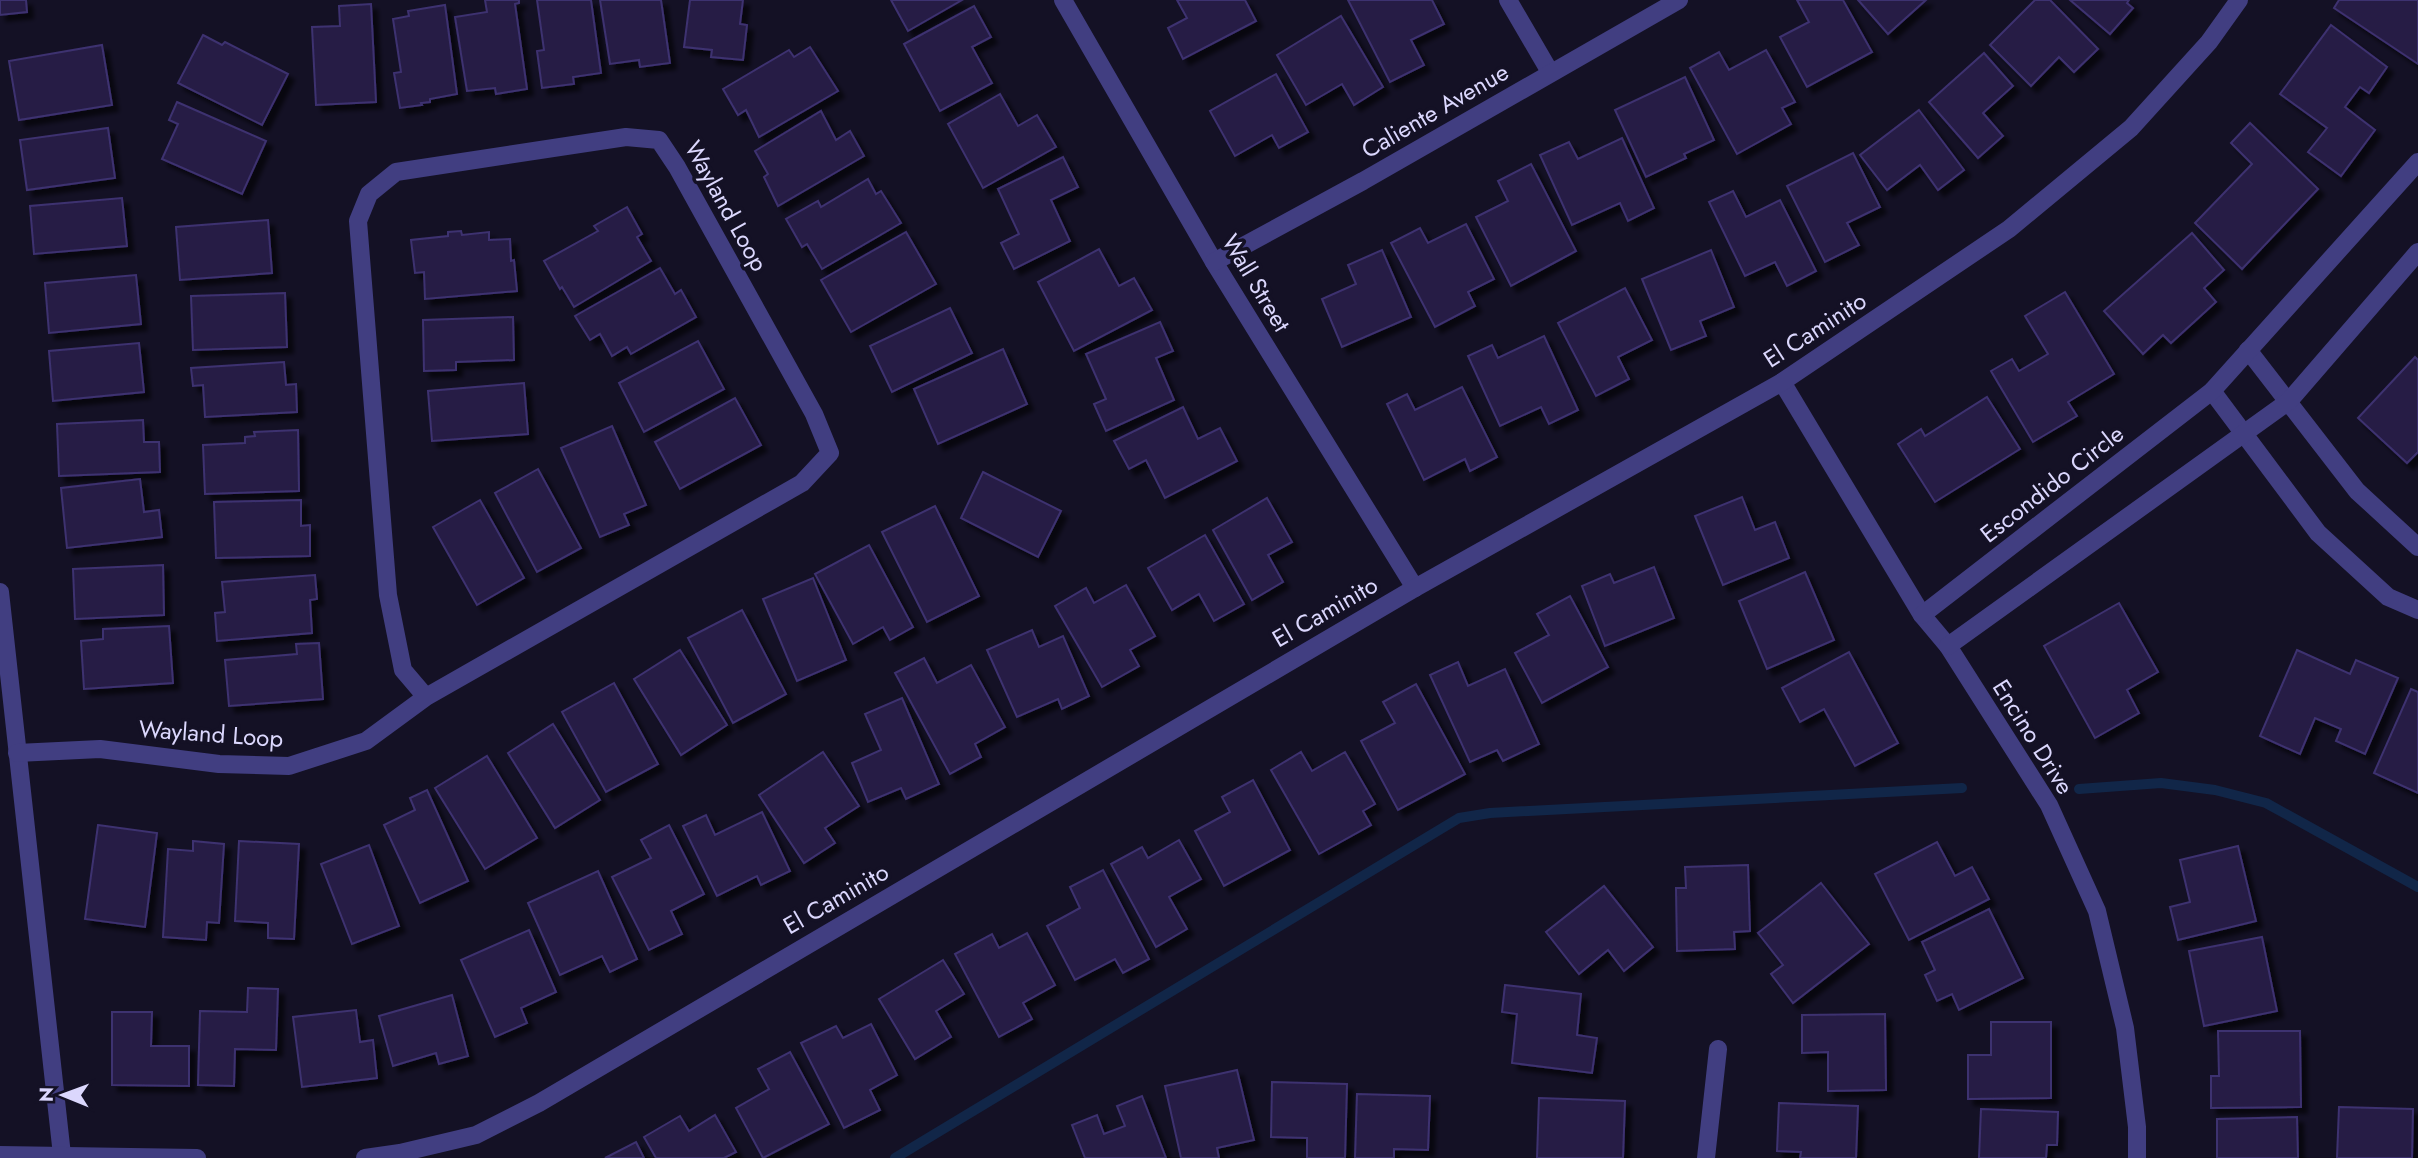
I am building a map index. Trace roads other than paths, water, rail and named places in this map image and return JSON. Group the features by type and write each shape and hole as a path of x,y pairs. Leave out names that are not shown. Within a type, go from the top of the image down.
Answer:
{"street":[{"name":"Wall Street","path":"1062,0 1214,261 1415,588"},
{"path":"1508,0 1550,72"},
{"name":"Caliente Avenue","path":"1214,261 1363,181 1679,0"},
{"name":"El Caminito","path":"365,1158 400,1153 476,1135 539,1103 1415,588 1783,382 2009,229 2131,128 2209,42 2239,0"},
{"name":"Wayland Loop","path":"17,753 100,749 219,764 289,766 366,741 426,697 802,483 830,453 814,414 659,139 626,137 396,172 369,194 365,203 358,221 388,595 403,670 426,697"},
{"name":"Escondido Circle","path":"1922,615 2211,391 2418,162"},
{"path":"1948,646 2289,401 2418,252"},
{"path":"2248,350 2357,491 2418,547"},
{"name":"Encino Drive","path":"1783,382 1922,615 1948,646 2049,805 2097,911 2125,1028 2137,1127 2137,1158"},
{"path":"2211,391 2318,533 2388,597 2418,610"},
{"path":"0,592 62,1156"},
{"path":"1706,1158 1718,1049"},
{"path":"0,1154 197,1158"}],"waterway":[{"path":"2079,789 2161,783 2215,790 2266,803 2418,887"},
{"path":"895,1158 1459,818 1490,813 1962,788"}]}
